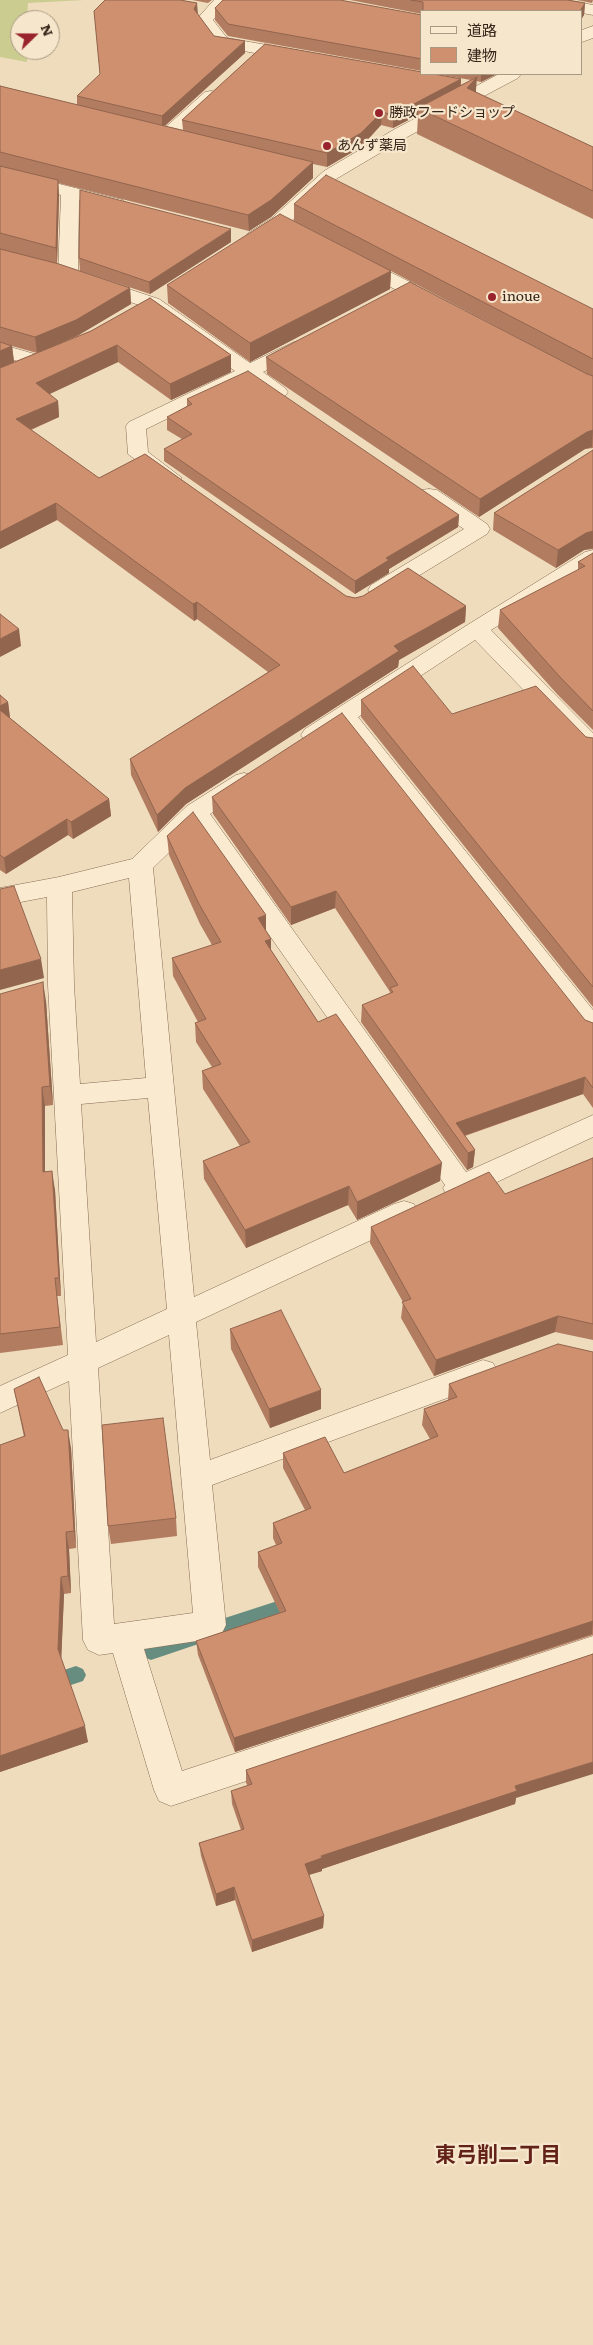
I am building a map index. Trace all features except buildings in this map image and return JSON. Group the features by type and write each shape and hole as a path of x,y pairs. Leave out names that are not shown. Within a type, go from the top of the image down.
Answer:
{"street":[{"path":"540,0 593,10"},
{"path":"193,8 218,6"},
{"path":"218,6 204,20 222,42 310,58"},
{"path":"247,63 262,49"},
{"path":"245,240 279,222 330,175 401,133 510,75"},
{"path":"166,136 225,83"},
{"path":"454,84 482,90"},
{"path":"148,131 186,140"},
{"path":"310,170 330,175"},
{"path":"0,174 137,210"},
{"path":"70,192 60,273 152,303 298,406"},
{"path":"279,222 296,231"},
{"path":"340,253 401,293 426,298"},
{"path":"136,313 169,292"},
{"path":"186,488 138,454 136,426 249,372 316,337"},
{"path":"0,350 46,358 15,371"},
{"path":"362,601 487,524 413,485"},
{"path":"295,747 477,629 593,557"},
{"path":"477,629 593,747"},
{"path":"344,715 593,1029"},
{"path":"0,897 59,886 140,866 196,812 262,769"},
{"path":"196,812 461,1186"},
{"path":"59,886 48,989 68,1095 99,1640 210,1625 140,866"},
{"path":"68,1095 160,1087"},
{"path":"0,1400 593,1125"},
{"path":"196,1478 509,1363"},
{"path":"124,1637 171,1790 593,1651"}],"green space":[{"path":"0,0 84,0 28,3 28,10 10,10 10,59 0,57"}],"waterway":[{"path":"151,1651 299,1602"},
{"path":"47,1684 76,1675"}],"place":[{"name":"勝政フードショップ","path":"379,113"},
{"name":"あんず薬局","path":"327,146"},
{"name":"inoue","path":"492,297"}],"district":[{"name":"東弓削二丁目","path":"498,2156"}]}
